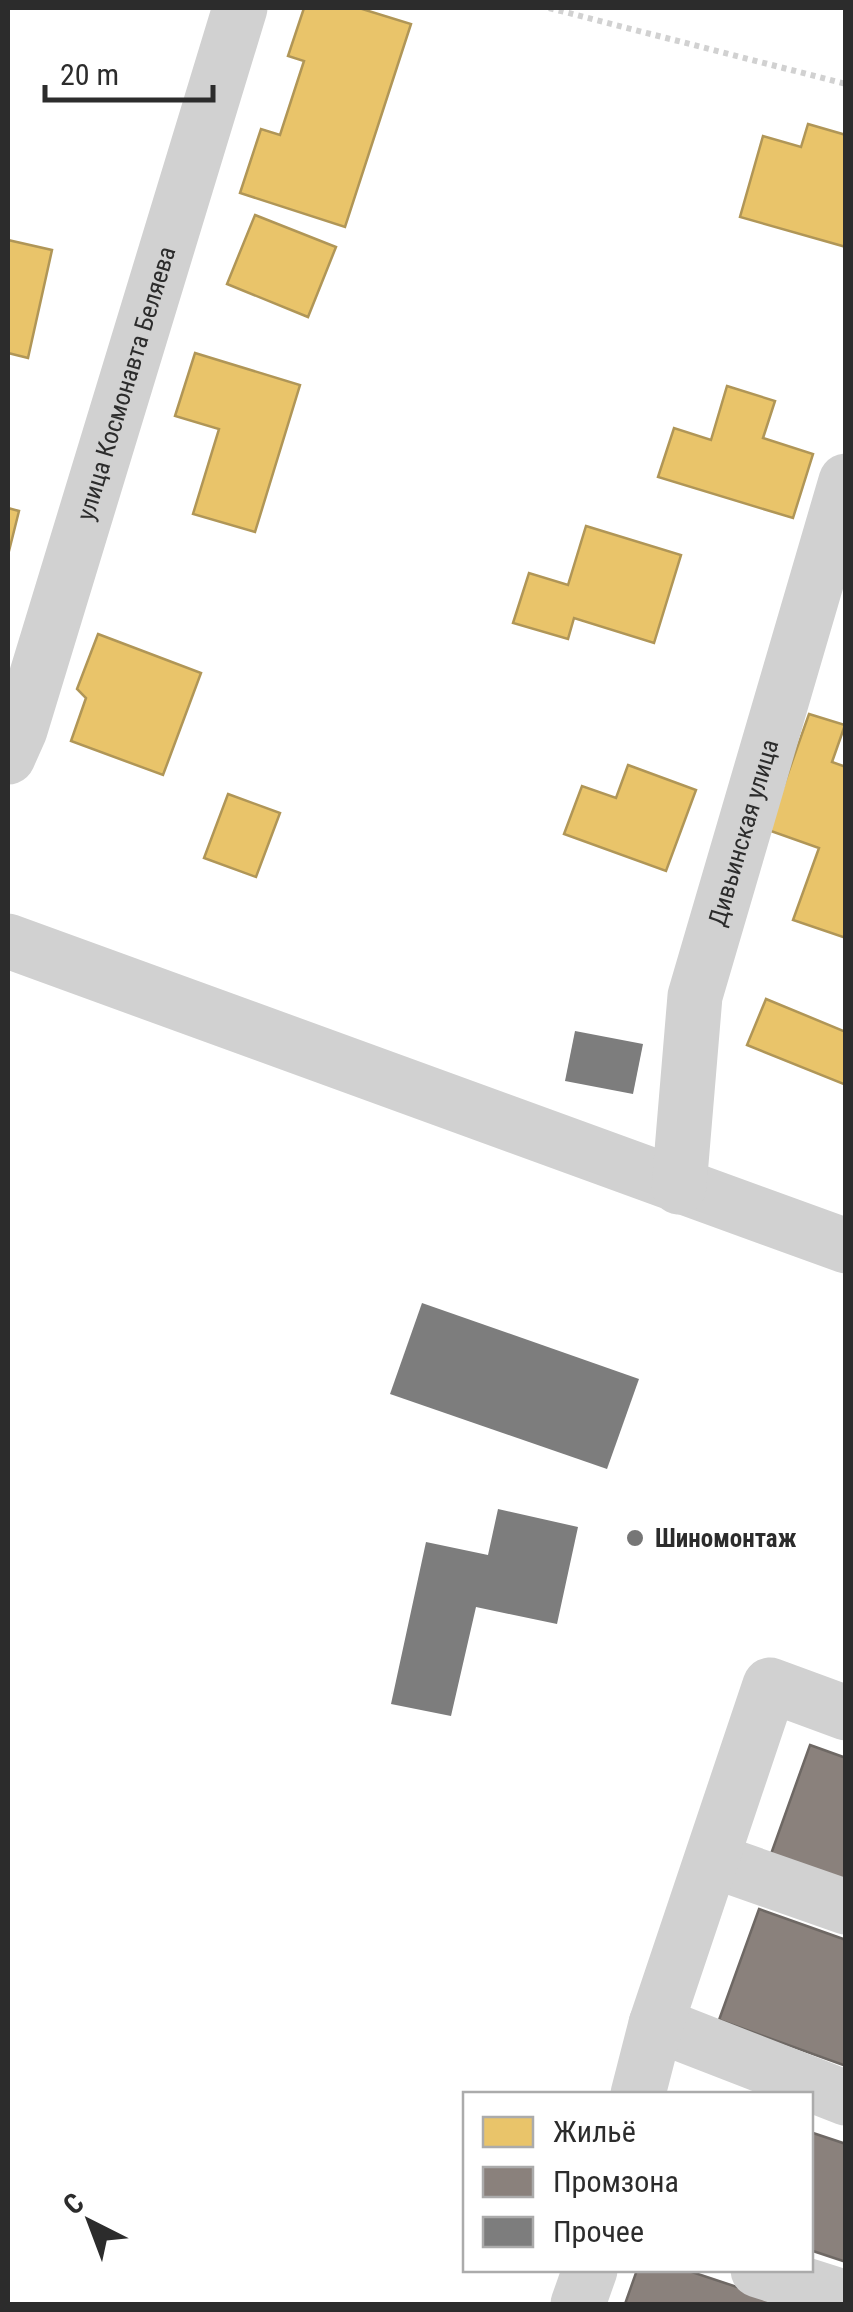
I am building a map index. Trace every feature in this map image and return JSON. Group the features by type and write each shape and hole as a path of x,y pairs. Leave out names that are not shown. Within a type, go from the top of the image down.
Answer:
{"street":[{"name":"улица Космонавта Беляева","path":"8,756 20,730 240,8"},
{"name":"Дивьинская улица","path":"679,1187 694,996 846,482"},
{"path":"8,941 846,1246"},
{"path":"639,2092 656,2024 770,1686 846,1713"},
{"path":"712,1860 846,1906"},
{"path":"656,2024 846,2098"},
{"path":"578,2304 589,2272"},
{"path":"764,2272 846,2298"}],"path":[{"path":"548,8 846,84"}],"building: Жильё":[{"path":"304,8 359,8 411,24 345,227 240,193 261,129 280,135 304,61 288,56"},
{"path":"808,124 846,135 846,247 740,217 763,136 801,147"},
{"path":"255,215 336,247 308,317 227,284"},
{"path":"8,240 52,250 28,358 8,353"},
{"path":"195,353 300,385 255,532 193,514 219,429 175,416"},
{"path":"727,386 775,401 763,438 813,454 793,518 658,477 674,428 711,440"},
{"path":"8,508 19,511 8,555"},
{"path":"586,526 681,555 654,643 574,618 568,639 513,623 529,573 568,585"},
{"path":"98,634 201,673 163,775 71,741 86,698 77,689"},
{"path":"809,714 845,725 832,762 846,767 846,938 793,920 819,848 768,830"},
{"path":"628,765 696,790 666,871 564,834 582,786 616,798"},
{"path":"228,794 280,813 256,877 204,858"},
{"path":"766,999 846,1032 846,1085 747,1045"}],"building: Промзона":[{"path":"810,1745 846,1758 846,1881 771,1854"},
{"path":"759,1909 846,1940 846,2066 719,2020"},
{"path":"813,2133 846,2144 846,2262 813,2251"},
{"path":"636,2272 692,2272 788,2304 625,2304"}],"building: Прочее":[{"path":"575,1031 643,1044 633,1094 565,1081"},
{"path":"422,1303 639,1379 607,1469 390,1394"},
{"path":"498,1509 578,1527 557,1624 476,1607 451,1716 391,1704 426,1542 488,1555"}],"place":[{"name":"Шиномонтаж","path":"635,1538"}]}
